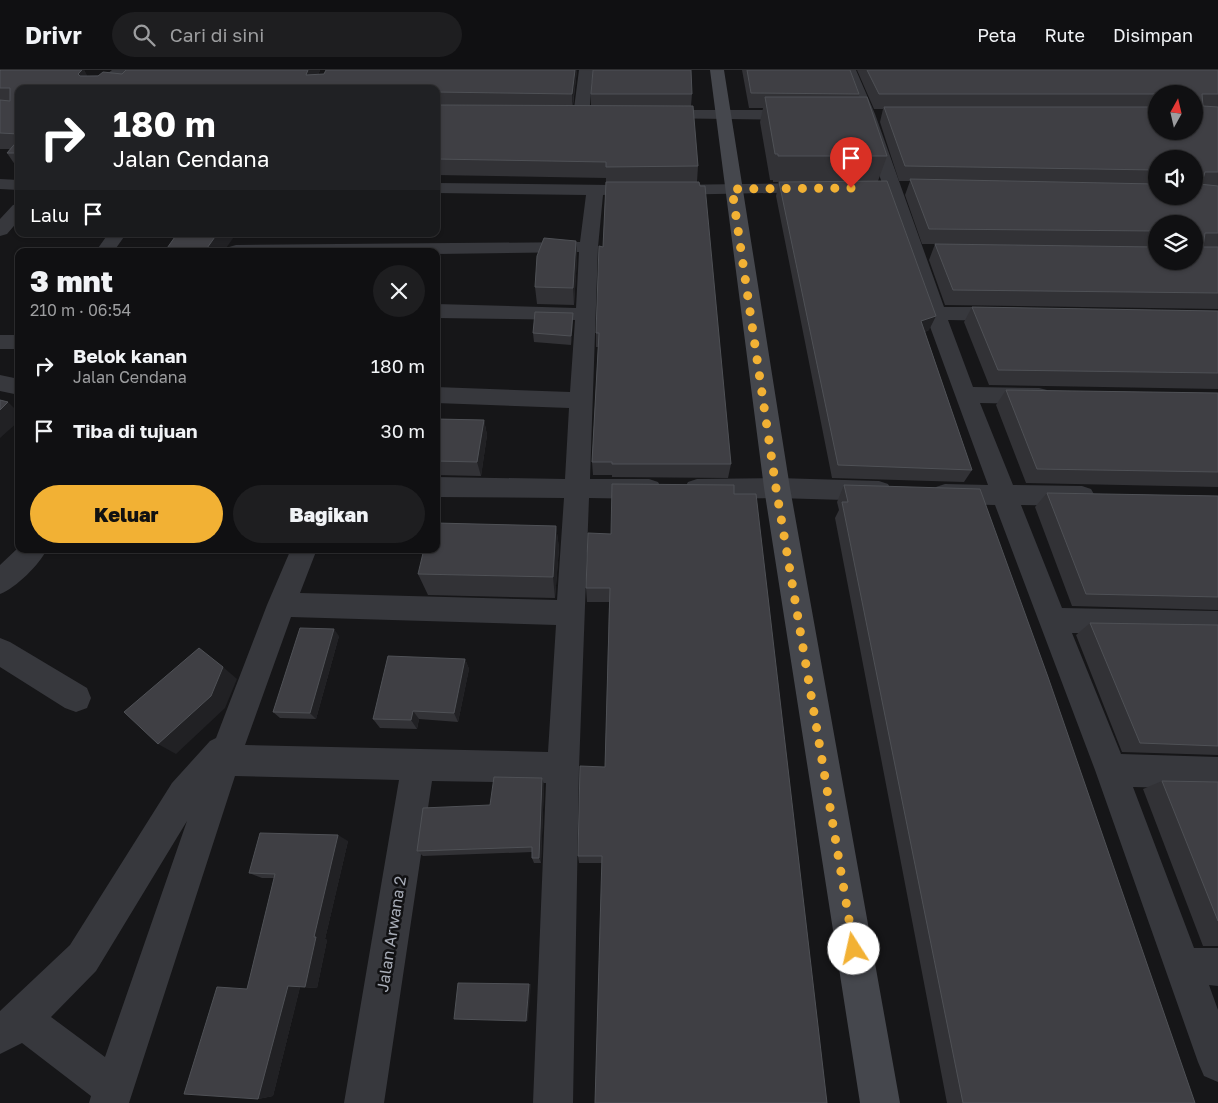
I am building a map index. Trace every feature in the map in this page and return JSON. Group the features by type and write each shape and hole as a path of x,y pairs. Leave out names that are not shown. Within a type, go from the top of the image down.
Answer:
{"main road":[{"path":"717,70 725,115 732,189 776,488 880,1103"}],"street":[{"path":"101,85 121,70"},
{"path":"581,116 586,70"},
{"path":"849,70 874,114 891,188 924,252 935,313 1111,770 1218,1062"},
{"path":"639,116 819,114"},
{"path":"848,114 874,114"},
{"path":"563,116 600,116"},
{"path":"0,184 15,185"},
{"path":"440,188 624,190"},
{"path":"654,190 831,188"},
{"path":"554,1103 569,613 589,247 595,190"},
{"path":"0,230 15,213"},
{"path":"107,248 115,237"},
{"path":"440,249 589,247"},
{"path":"440,311 586,314"},
{"path":"935,313 1023,315"},
{"path":"0,342 15,342"},
{"path":"0,383 15,386"},
{"path":"440,395 582,400"},
{"path":"965,395 1062,396"},
{"path":"440,487 712,490 776,488 1006,496 1102,497"},
{"path":"0,582 30,553"},
{"path":"228,750 184,796 83,958 11,1027 111,1096 228,750 281,605 302,553"},
{"path":"281,605 569,613"},
{"path":"1053,620 1218,623"},
{"path":"0,650 76,698"},
{"path":"228,750 418,765 563,768"},
{"name":"Jalan Arwana 2","path":"364,1103 418,765"},
{"path":"1111,770 1218,773"},
{"path":"1182,966 1218,967"}],"building":[{"path":"82,70 78,74 80,76 98,76 103,72 122,74 126,70 308,70 306,75 324,74 326,70 575,70 572,94 440,92 440,85 15,85 15,134 0,133 0,100 10,101 10,88 0,88 0,71"},
{"path":"593,70 691,70 692,94 591,94"},
{"path":"747,70 850,70 859,94 751,93"},
{"path":"867,70 1218,70 1218,94 1203,94 1203,85 1148,85 1148,94 879,94"},
{"path":"765,97 867,97 887,156 778,156 778,154 775,154"},
{"path":"440,105 693,106 698,166 606,167 606,162 440,159"},
{"path":"1203,106 1218,107 1218,172 1205,172 1203,179 1203,150 1148,150 1148,170 905,166 884,107 1148,107 1148,140 1203,140"},
{"path":"15,144 15,153 7,153"},
{"path":"910,179 1148,184 1148,205 1203,205 1203,184 1218,186 1218,233 1205,233 1203,247 1203,215 1148,215 1148,231 929,229"},
{"path":"887,181 936,316 921,321 972,470 838,465 779,182"},
{"path":"606,182 699,182 700,186 705,186 731,464 612,464 612,462 592,462 599,333 596,333 599,246 603,247"},
{"path":"175,237 215,237 207,248 167,248"},
{"path":"544,238 576,241 573,288 535,287 537,256"},
{"path":"935,244 1148,247 1148,270 1203,270 1203,247 1218,247 1218,293 953,290"},
{"path":"972,307 1218,311 1218,373 998,370"},
{"path":"535,312 573,313 571,336 533,333"},
{"path":"1006,390 1218,393 1218,472 1037,469"},
{"path":"0,400 8,402 0,410"},
{"path":"440,419 484,420 477,462 440,461"},
{"path":"612,484 734,485 734,494 756,494 827,1103 595,1103 602,856 578,856 580,766 605,767 610,588 586,588 588,533 611,534"},
{"path":"844,485 980,489 1048,677 1195,1103 963,1103 842,502 848,502"},
{"path":"1047,493 1218,496 1218,597 1086,594"},
{"path":"440,523 556,526 553,577 418,574 423,553 440,553"},
{"path":"1090,623 1218,625 1218,746 1140,743"},
{"path":"300,628 334,629 310,713 273,712"},
{"path":"199,648 223,667 211,696 158,744 124,712"},
{"path":"388,656 465,659 454,713 413,711 411,720 373,719"},
{"path":"494,777 542,778 539,858 532,858 532,847 417,851 423,808 490,805"},
{"path":"1162,781 1218,782 1218,921"},
{"path":"260,833 338,835 314,937 316,937 305,987 288,986 258,1099 184,1094 217,987 247,989 275,874 249,873"},
{"path":"458,983 529,984 526,1021 454,1019"}],"route":[{"path":"851,188 732,189 776,488 854,949"}]}
